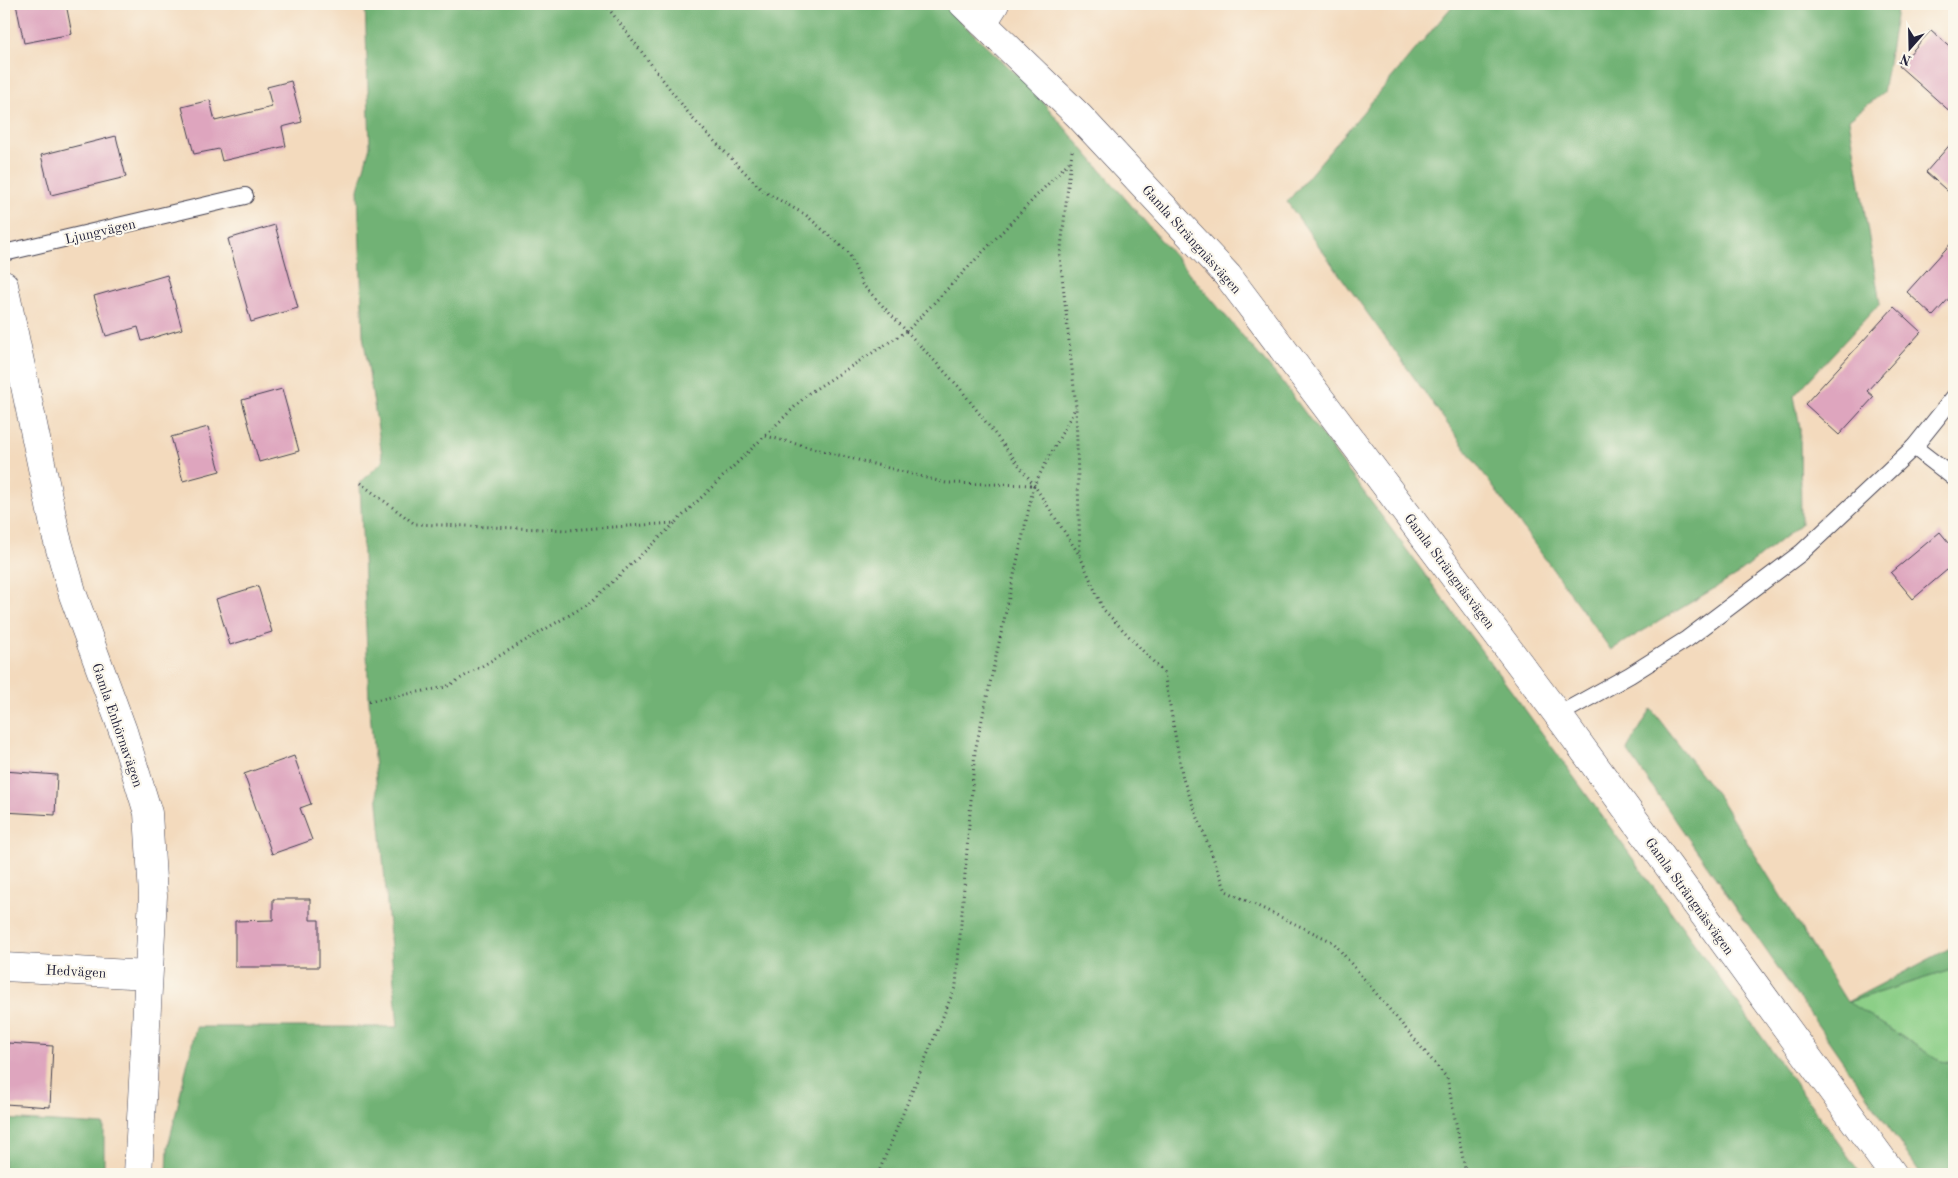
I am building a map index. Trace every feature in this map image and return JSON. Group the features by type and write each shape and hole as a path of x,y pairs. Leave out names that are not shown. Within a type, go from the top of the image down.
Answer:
{"main road":[{"name":"Gamla Strängnäsvägen","path":"963,4 989,14 1079,116 1228,276 1558,715 1893,1174"},
{"name":"Gamla Enhörnavägen","path":"4,285 56,535 73,595 123,731 148,813 153,896 138,1174"},
{"name":"Hedvägen","path":"4,967 148,975"}],"lane":[{"name":"Ljungvägen","path":"4,253 245,196"},
{"path":"1558,715 1630,675 1687,639 1801,553 1914,447 1954,397"},
{"path":"1914,447 1954,478"}],"path":[{"path":"605,4 693,119 763,191 806,215 849,253 862,284 959,386 1034,485 1080,556 1103,609 1164,673 1183,778 1226,891 1333,942 1345,956 1447,1078 1466,1174"},
{"path":"1079,116 1069,162 1060,256 1076,406 1080,556"},
{"path":"369,701 446,687 590,603 809,393 907,331 1069,162"},
{"path":"878,1174 956,985 975,750 1034,485 1076,406"},
{"path":"766,436 946,483 1034,485"},
{"path":"360,482 415,524 567,530 675,523"}],"green space":[{"path":"365,4 942,4 1030,87 1283,383 1521,704 1861,1174 167,1174 168,1147 196,1027 398,1027 369,701 360,483 383,461 363,335 358,189 370,146"},
{"path":"1454,4 1898,4 1883,93 1849,119 1880,303 1794,396 1800,427 1801,524 1737,575 1611,650 1287,202"},
{"path":"1651,709 1719,797 1847,1002 1954,946 1954,969 1848,1002 1940,1061 1954,1063 1954,1174 1921,1174 1627,750"},
{"path":"1954,969 1954,1063 1940,1061 1847,1002"},
{"path":"4,1119 104,1125 104,1174 4,1174"}],"building":[{"path":"16,4 66,4 72,34 24,43"},
{"path":"1931,30 1954,50 1954,115 1899,66"},
{"path":"291,81 302,122 282,127 286,146 222,161 219,149 194,154 182,107 210,100 215,121 272,107 267,87"},
{"path":"116,136 126,177 51,195 41,155"},
{"path":"1954,140 1954,197 1926,172"},
{"path":"275,225 298,308 251,322 228,239"},
{"path":"1954,240 1954,293 1933,316 1907,292"},
{"path":"167,275 182,329 142,341 138,327 106,336 94,296"},
{"path":"1894,307 1921,332 1867,391 1874,397 1839,435 1805,404"},
{"path":"282,389 299,451 259,462 242,400"},
{"path":"208,427 220,471 183,481 171,437"},
{"path":"1940,532 1954,549 1954,564 1913,599 1891,573"},
{"path":"258,586 272,632 230,645 216,599"},
{"path":"294,756 311,804 300,808 312,840 272,854 244,774"},
{"path":"4,771 57,775 55,815 4,812"},
{"path":"273,899 310,899 310,920 319,920 319,967 235,967 235,921 273,920"},
{"path":"8,1043 53,1046 50,1107 5,1104"}]}
